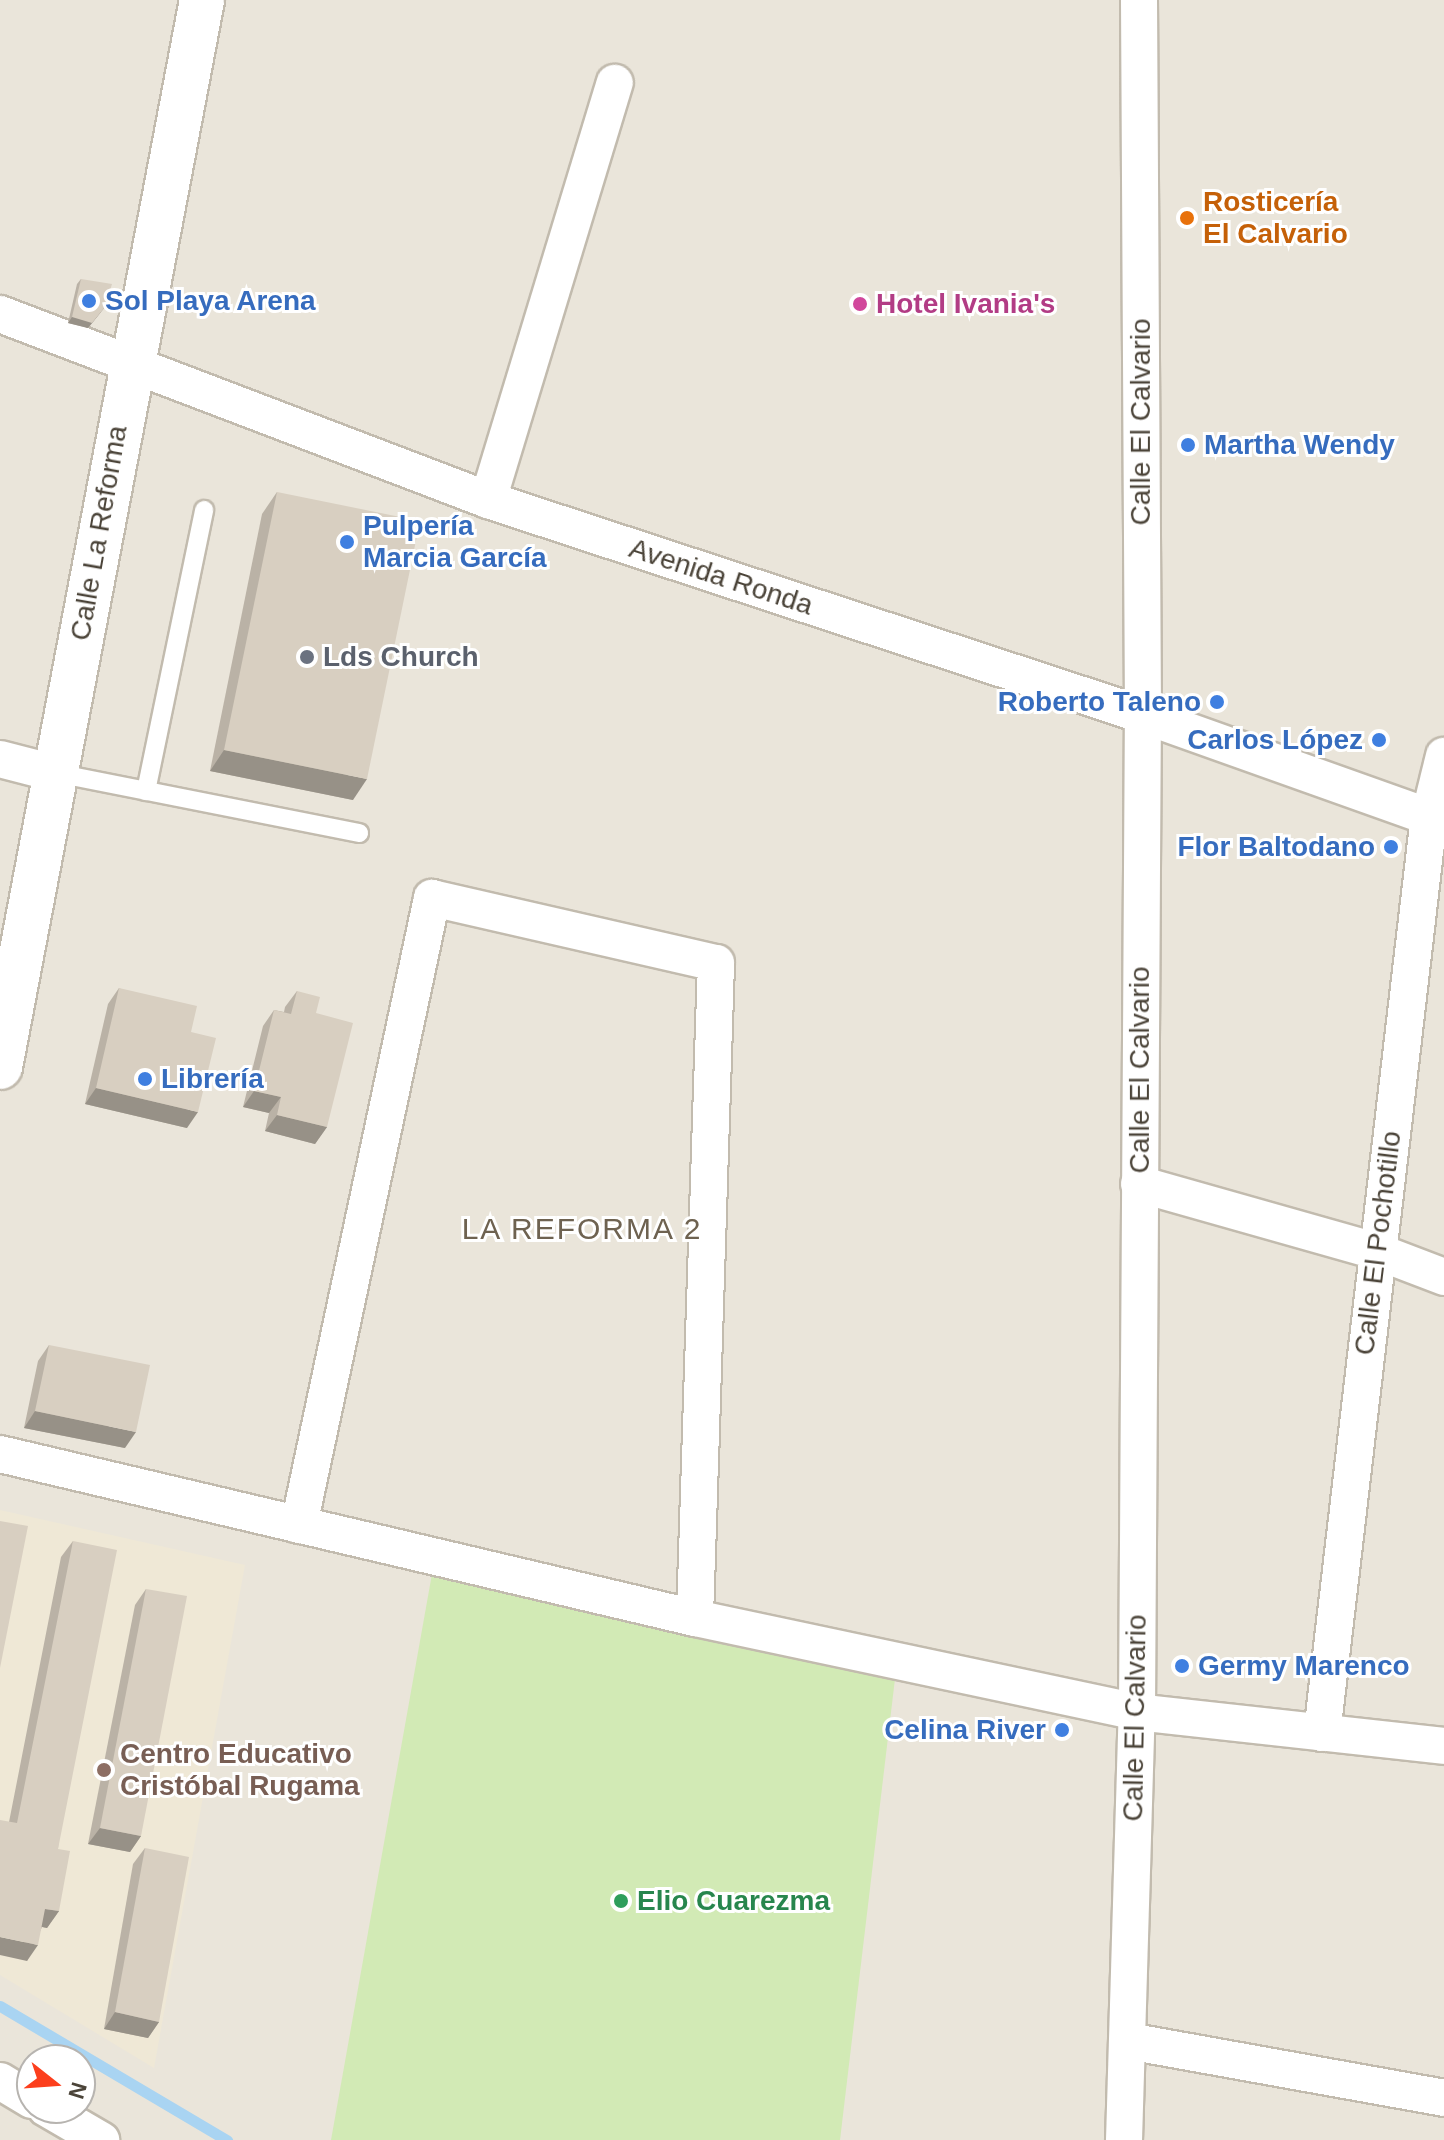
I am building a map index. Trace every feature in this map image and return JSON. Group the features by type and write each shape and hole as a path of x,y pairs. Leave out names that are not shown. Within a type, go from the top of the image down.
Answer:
{"street":[{"name":"Calle La Reforma","path":"0,1067 129,368 202,0"},
{"name":"Calle El Calvario","path":"1124,2140 1137,1712 1143,715 1139,0"},
{"path":"488,500 615,83"},
{"name":"Avenida Ronda","path":"0,314 129,368 488,500 1143,715 1436,824"},
{"name":"Calle El Pochotillo","path":"1322,1733 1376,1251 1444,756"},
{"path":"0,759 54,773"},
{"path":"299,1525 432,898 716,963 695,1618"},
{"path":"1139,1184 1376,1251 1444,1277"},
{"path":"0,1454 695,1618 1137,1712 1444,1746"},
{"path":"1128,2041 1444,2098"},
{"path":"74,2124 101,2140"}],"lane":[{"path":"146,791 204,510"},
{"path":"54,773 359,833"}],"shaded area":[{"path":"0,0 1444,0 1444,2140 0,2140"},
{"name":"Centro Educativo Cristóbal Rugama","path":"0,1510 245,1565 154,2068 0,1975"}],"green space":[{"name":"Elio Cuarezma","path":"435,1557 897,1662 840,2140 331,2140"}],"building":[{"name":"Sol Playa Arena","path":"81,279 112,284 105,307 92,323 72,317"},
{"name":"Lds Church","path":"277,492 420,521 367,779 224,750"},
{"name":"Librería","path":"119,988 197,1006 191,1032 216,1038 198,1112 96,1088"},
{"path":"297,991 320,997 316,1013 353,1023 327,1127 277,1115 281,1097 254,1091 274,1010 291,1014"},
{"path":"49,1345 150,1365 136,1432 35,1411"},
{"path":"0,1521 28,1526 0,1668"},
{"path":"73,1541 117,1550 58,1849 70,1851 59,1911 45,1909 38,1945 0,1937 0,1820 17,1823"},
{"path":"146,1589 187,1596 141,1836 100,1828"},
{"path":"145,1848 189,1857 159,2022 115,2012"}],"waterway":[{"path":"0,2006 227,2140"}],"place":[{"name":"Rosticería El Calvario","path":"1187,218"},
{"name":"Sol Playa Arena","path":"89,301"},
{"name":"Hotel Ivania's","path":"860,304"},
{"name":"Martha Wendy","path":"1188,445"},
{"name":"Pulpería Marcia García","path":"347,542"},
{"name":"Lds Church","path":"307,657"},
{"name":"Roberto Taleno","path":"1217,702"},
{"name":"Carlos López","path":"1379,740"},
{"name":"Flor Baltodano","path":"1391,847"},
{"name":"Librería","path":"145,1079"},
{"name":"Germy Marenco","path":"1182,1666"},
{"name":"Celina River","path":"1062,1730"},
{"name":"Centro Educativo Cristóbal Rugama","path":"104,1770"},
{"name":"Elio Cuarezma","path":"621,1901"}],"district":[{"name":"LA REFORMA 2","path":"582,1229"}]}
